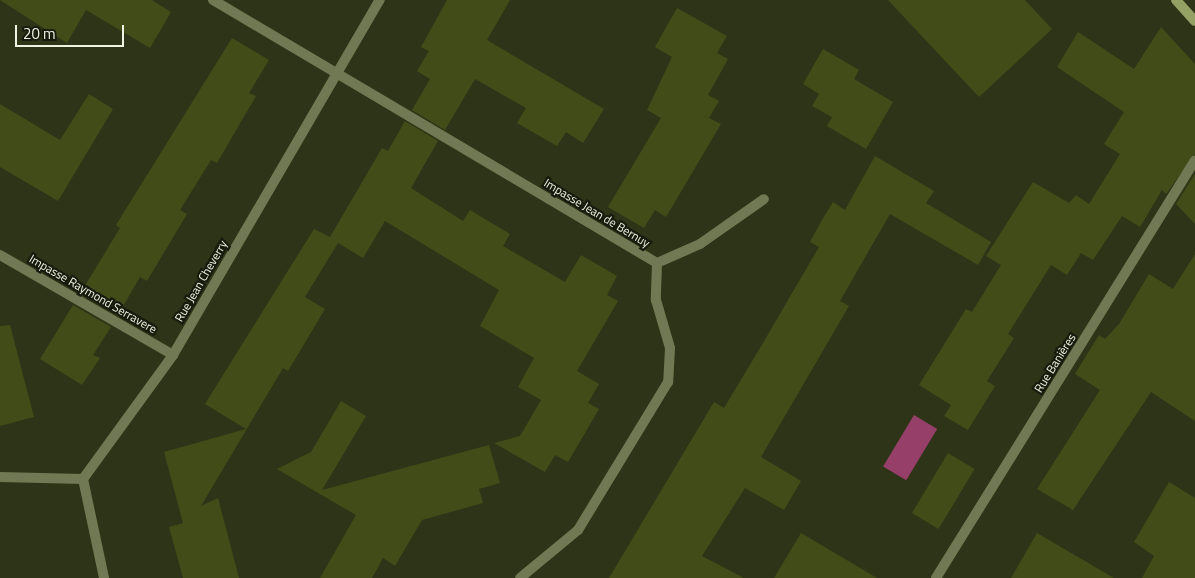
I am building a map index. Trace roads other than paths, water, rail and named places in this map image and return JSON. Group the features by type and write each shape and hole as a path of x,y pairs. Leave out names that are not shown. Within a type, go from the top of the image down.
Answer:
{"main road":[{"path":"1176,0 1195,21"}],"street":[{"name":"Impasse Jean de Bernuy","path":"213,0 656,263 656,300 670,348 668,382 578,530 520,578"},
{"name":"Rue Jean Cheverry","path":"83,479 173,355 336,72 380,0"},
{"name":"Rue Banières","path":"936,578 1195,162"},
{"path":"656,263 700,244 764,199"},
{"name":"Impasse Raymond Serravere","path":"0,255 173,355"},
{"path":"0,477 83,479 104,578"}]}
